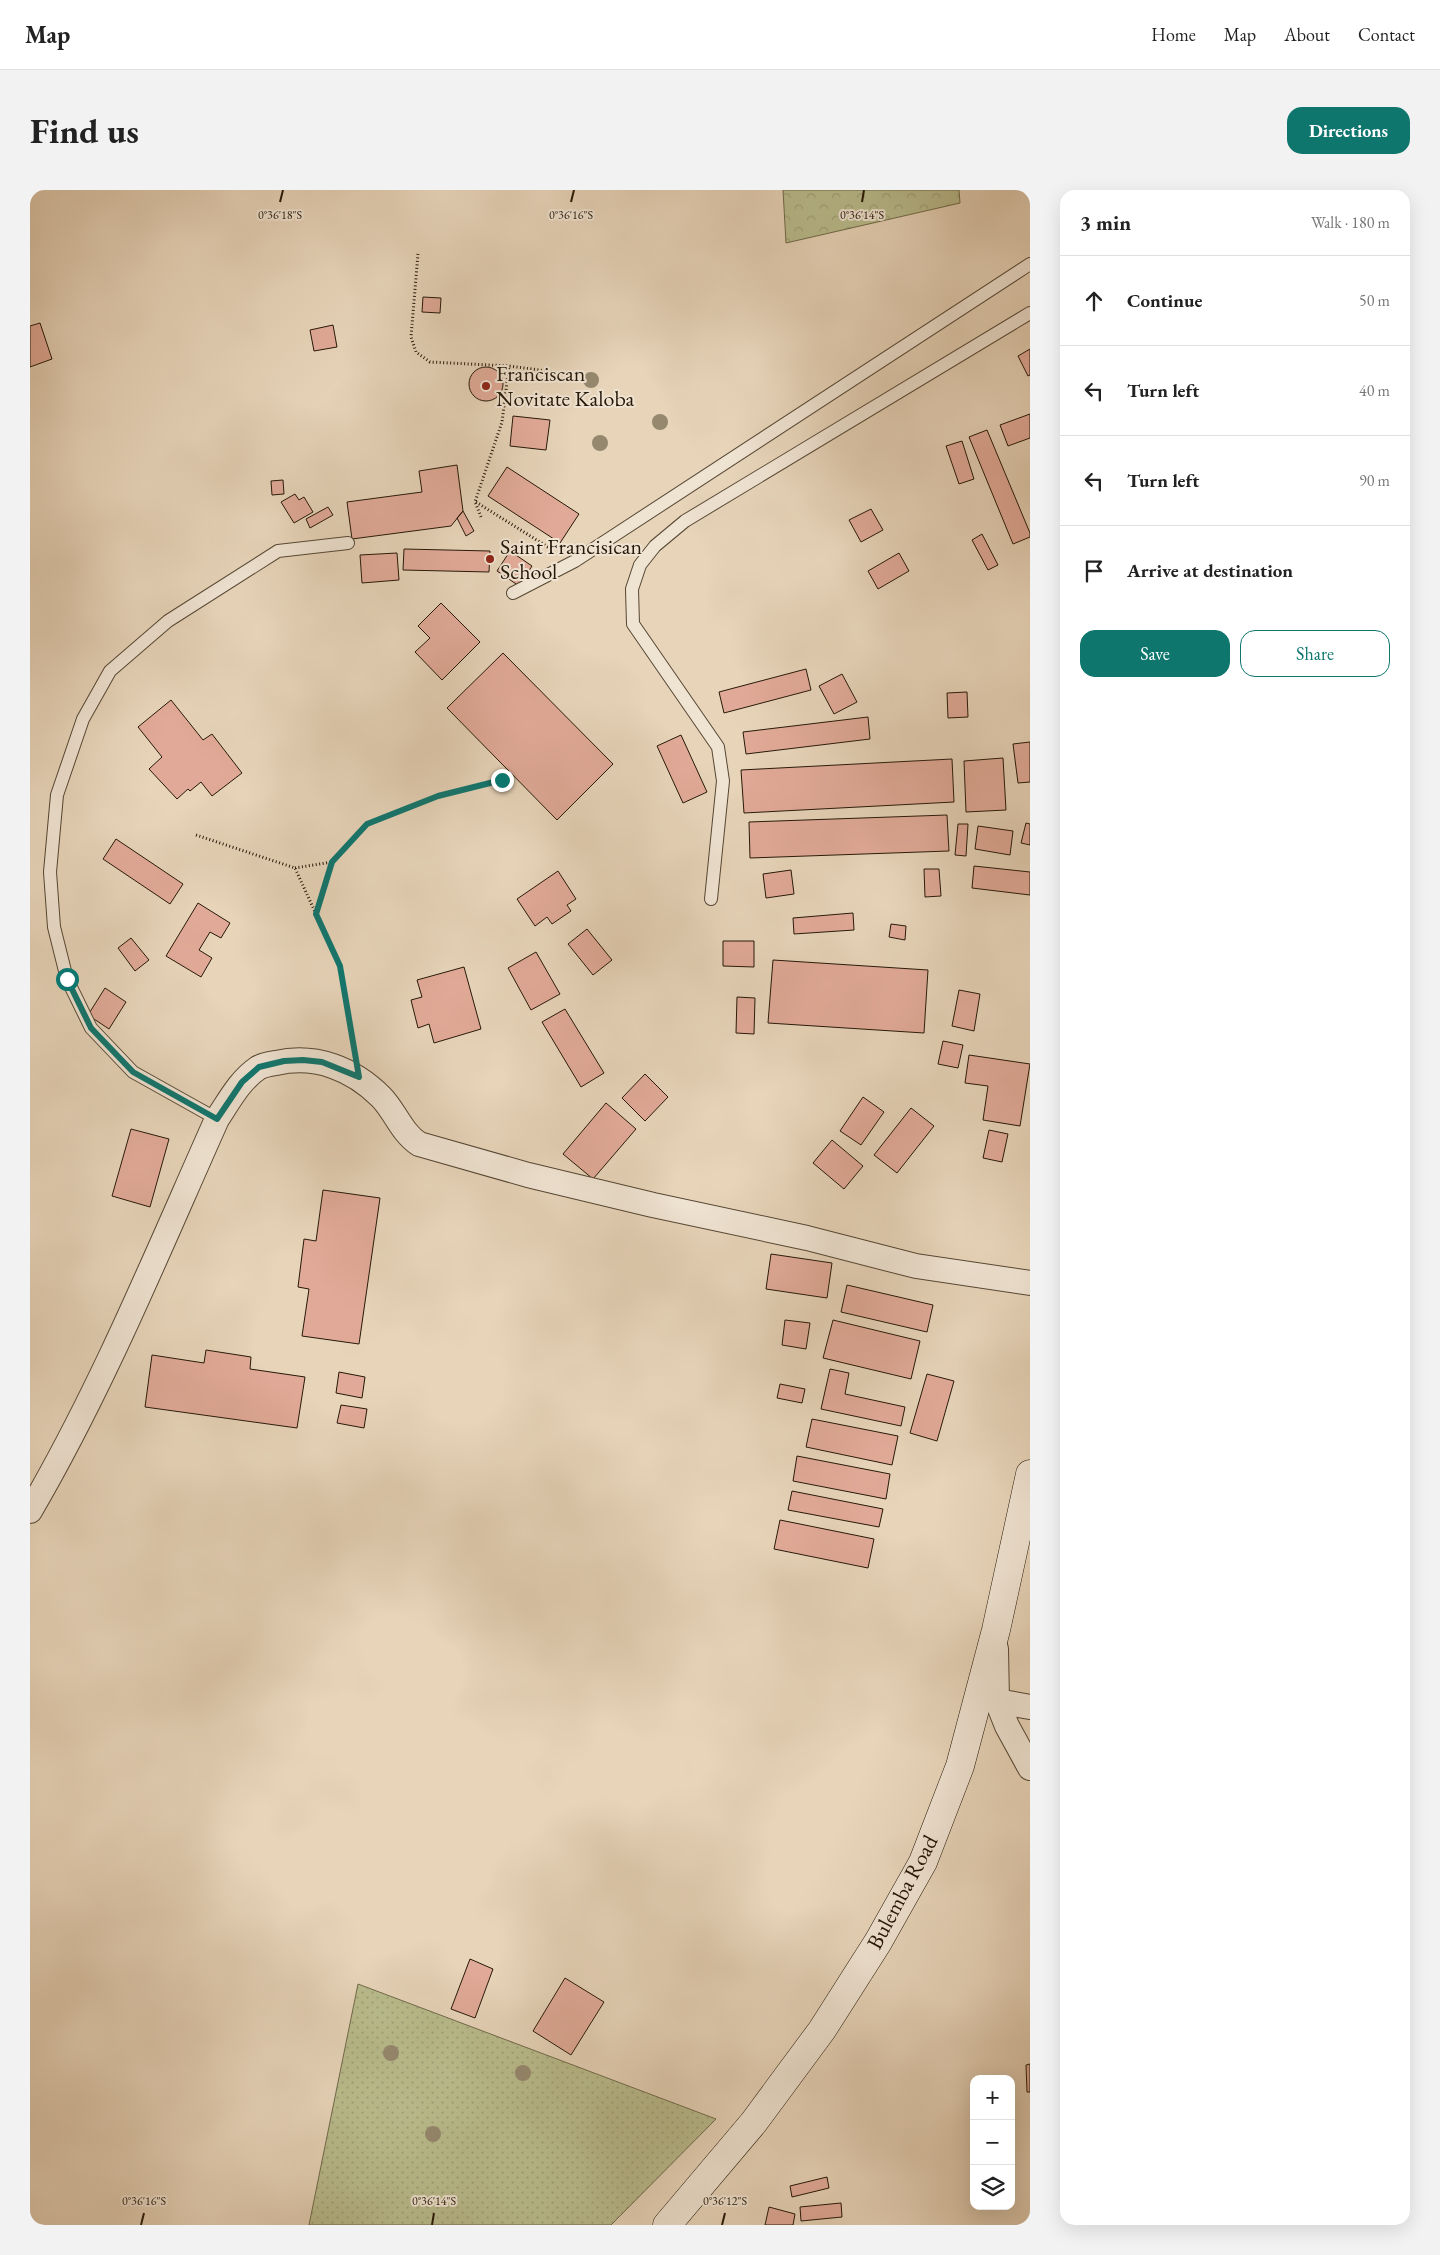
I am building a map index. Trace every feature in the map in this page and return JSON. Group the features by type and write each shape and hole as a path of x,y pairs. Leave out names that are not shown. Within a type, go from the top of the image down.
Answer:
{"main road":[{"name":"Bulemba Road","path":"667,2225 754,2122 822,2030 878,1942 923,1862 960,1766 996,1630 1030,1474"}],"street":[{"path":"30,1511 59,1461 98,1386 217,1119 242,1082 259,1067 284,1061 322,1062 359,1077 382,1098 406,1133 419,1144 528,1175 653,1205 807,1238 916,1266 1030,1283"},
{"path":"996,1630 997,1701 1007,1726 1030,1768"},
{"path":"997,1701 1030,1707"}],"lane":[{"path":"513,593 576,561 1030,264"},
{"path":"711,899 723,781 718,747 633,624 632,588 640,565 655,546 685,521 1030,313"},
{"path":"217,1119 133,1072 91,1028 67,979 54,927 50,872 57,795 83,719 110,671 168,621 278,551 348,543"}],"path":[{"path":"418,254 411,337 416,352 430,362 509,366 554,372"},
{"path":"481,517 475,502 502,422 509,366"},
{"path":"475,502 559,553 576,561"},
{"path":"316,914 332,862 367,824 438,796 502,780"},
{"path":"196,835 295,868 332,862"},
{"path":"295,868 340,966 359,1077"}],"green space":[{"path":"783,190 959,190 960,203 786,243"},
{"path":"358,1984 716,2119 611,2225 309,2225"}],"building":[{"path":"423,297 441,298 440,313 422,312"},
{"path":"40,323 52,359 30,367 30,326"},
{"path":"333,325 337,347 314,351 310,330"},
{"path":"1030,349 1030,375 1028,376 1018,356"},
{"name":"Franciscan Novitate Kaloba","path":"486,367 493,368 498,372 502,377 502,391 498,396 493,400 486,401 479,400 474,396 470,391 469,384 470,377 474,372 479,368"},
{"path":"1030,414 1030,438 1008,446 1000,425"},
{"path":"513,416 550,420 546,450 510,446"},
{"path":"987,430 1030,533 1030,537 1013,544 969,437"},
{"path":"962,441 974,479 959,484 946,446"},
{"path":"457,465 463,511 451,526 352,539 347,502 422,492 419,471"},
{"path":"507,467 579,514 560,543 488,496"},
{"path":"283,480 284,494 272,495 271,481"},
{"path":"295,494 299,500 304,497 313,512 294,523 281,502"},
{"path":"328,507 333,515 310,528 306,519"},
{"path":"871,509 883,530 861,542 849,520"},
{"path":"463,511 474,531 466,536 457,518"},
{"path":"982,534 998,565 988,570 972,540"},
{"path":"404,549 490,551 489,572 403,570"},
{"path":"510,551 532,566 519,586 497,571"},
{"path":"397,553 399,580 362,583 360,555"},
{"path":"899,553 909,571 878,589 868,571"},
{"path":"441,603 480,642 442,680 415,652 430,638 418,626"},
{"path":"503,653 613,764 557,820 447,708"},
{"path":"806,669 811,690 724,713 719,692"},
{"path":"842,674 857,702 834,714 819,686"},
{"path":"967,692 968,717 948,718 947,693"},
{"path":"171,700 203,740 212,734 242,773 212,796 201,782 190,791 188,789 177,799 149,769 162,757 138,727"},
{"path":"868,717 870,739 746,754 743,732"},
{"path":"681,735 707,792 683,803 657,746"},
{"path":"1030,742 1030,782 1018,783 1013,744"},
{"path":"1003,758 1006,810 966,812 964,761"},
{"path":"952,759 954,802 744,813 741,770"},
{"path":"947,815 949,851 750,858 749,822"},
{"path":"1026,823 1030,824 1030,845 1021,843"},
{"path":"958,824 968,824 966,856 955,855"},
{"path":"978,826 1013,831 1010,855 975,849"},
{"path":"116,839 183,884 170,904 103,859"},
{"path":"974,866 1030,872 1030,895 972,888"},
{"path":"924,869 939,869 941,896 925,897"},
{"path":"791,870 794,894 766,898 763,874"},
{"path":"558,871 576,899 567,905 571,911 552,924 547,917 535,926 517,899"},
{"path":"198,903 230,923 221,938 210,932 199,950 212,958 201,977 166,956"},
{"path":"853,913 854,930 794,934 793,918"},
{"path":"891,924 906,926 905,940 889,937"},
{"path":"587,929 612,960 593,975 568,944"},
{"path":"131,938 149,960 135,971 118,948"},
{"path":"723,941 754,941 754,967 723,966"},
{"path":"536,952 560,994 531,1010 508,968"},
{"path":"773,960 928,970 924,1033 768,1023"},
{"path":"464,967 481,1029 434,1043 429,1024 418,1028 411,1000 422,997 417,980"},
{"path":"105,988 126,1002 109,1029 88,1015"},
{"path":"959,990 980,994 974,1031 952,1026"},
{"path":"737,997 755,998 754,1034 736,1033"},
{"path":"565,1009 604,1073 581,1087 542,1022"},
{"path":"943,1041 963,1045 958,1068 938,1064"},
{"path":"969,1055 1030,1064 1020,1126 983,1120 988,1086 965,1083"},
{"path":"645,1074 668,1097 645,1121 622,1098"},
{"path":"863,1097 884,1112 861,1145 840,1131"},
{"path":"606,1103 636,1129 593,1179 563,1154"},
{"path":"911,1108 934,1126 897,1173 874,1155"},
{"path":"131,1129 169,1139 150,1207 112,1196"},
{"path":"989,1130 1008,1134 1002,1162 983,1158"},
{"path":"832,1140 863,1166 844,1189 813,1163"},
{"path":"323,1190 380,1198 359,1344 302,1336 309,1289 298,1287 304,1239 316,1241"},
{"path":"771,1254 832,1263 827,1298 766,1289"},
{"path":"847,1285 933,1305 927,1332 841,1312"},
{"path":"785,1320 810,1323 806,1349 782,1345"},
{"path":"833,1320 920,1341 911,1379 823,1358"},
{"path":"206,1350 251,1357 250,1369 305,1377 297,1428 145,1407 152,1355 204,1363"},
{"path":"830,1369 849,1373 845,1394 905,1407 901,1426 821,1409"},
{"path":"339,1372 365,1377 362,1398 336,1393"},
{"path":"927,1374 954,1381 937,1441 910,1433"},
{"path":"780,1384 805,1389 802,1403 777,1398"},
{"path":"341,1405 367,1409 364,1428 337,1423"},
{"path":"812,1419 898,1436 892,1465 806,1447"},
{"path":"797,1456 890,1474 886,1499 793,1481"},
{"path":"792,1491 883,1509 879,1527 788,1510"},
{"path":"780,1520 874,1539 868,1568 774,1549"},
{"path":"470,1959 493,1969 475,2018 451,2009"},
{"path":"565,1978 604,2002 571,2055 533,2031"},
{"path":"1030,2064 1030,2092 1027,2092 1026,2065"},
{"path":"827,2177 829,2188 792,2197 790,2186"},
{"path":"841,2203 842,2217 801,2221 800,2207"},
{"path":"769,2207 795,2214 793,2225 765,2225"}],"place":[{"name":"Franciscan Novitate Kaloba","path":"486,386"},
{"name":"Saint Francisican School","path":"490,559"}],"route":[{"path":"67,979 91,1028 133,1072 217,1119 242,1082 259,1067 284,1061 303,1060 322,1062 359,1077 340,966 316,914 332,862 367,824 438,796 502,780"}]}
